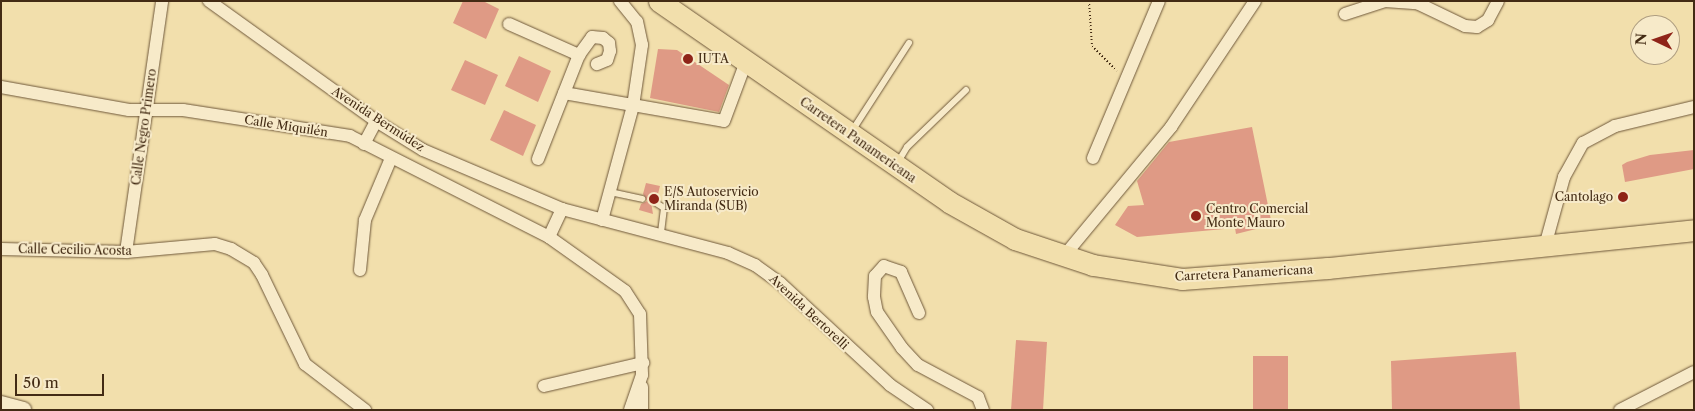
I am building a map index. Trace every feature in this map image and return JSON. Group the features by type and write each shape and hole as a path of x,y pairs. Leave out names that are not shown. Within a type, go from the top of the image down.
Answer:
{"main road":[{"name":"Carretera Panamericana","path":"659,1 949,202 1015,238 1064,256 1129,272 1182,279 1545,246 1694,230"}],"street":[{"name":"Calle Negro Primero","path":"126,252 162,1"},
{"name":"Avenida Bermúdez","path":"209,1 376,120 424,150 562,209"},
{"path":"602,220 633,106 642,32 620,1"},
{"path":"1093,158 1159,1"},
{"path":"1064,256 1171,127 1255,1"},
{"path":"1345,14 1385,1 1418,2 1465,26 1477,26 1488,20 1495,2"},
{"path":"509,24 579,55"},
{"path":"538,159 579,55 592,37 603,38 609,42 610,51 607,60 597,64"},
{"path":"564,93 724,121 746,62"},
{"name":"Calle Miquilén","path":"1,88 146,111 183,110 350,136 390,158 549,237 625,291 632,300 642,322 642,410"},
{"path":"1545,246 1564,177 1583,143 1615,126 1694,107"},
{"path":"364,144 376,120"},
{"path":"360,270 365,220 390,158"},
{"path":"549,237 562,209"},
{"name":"Avenida Bertorelli","path":"562,209 728,253 756,265 780,283 890,385 926,410"},
{"name":"Calle Cecilio Acosta","path":"1,249 126,252 215,244 241,253 262,275 305,364 365,410"},
{"path":"919,313 901,272 884,266 875,276 874,297 877,312 902,348 918,365 978,397 983,410"},
{"path":"544,386 642,369 630,410"},
{"path":"1620,410 1647,404 1694,372"},
{"path":"1,404 23,410"}],"lane":[{"path":"850,134 910,42"},
{"path":"896,166 907,147 966,90"},
{"path":"610,192 642,199"},
{"path":"656,202 664,208 661,234"}],"path":[{"path":"1089,1 1092,46 1126,79"}],"building":[{"path":"463,1 483,1 499,9 486,39 453,23"},
{"name":"IUTA","path":"658,49 677,50 729,85 719,112 650,98"},
{"path":"519,56 551,71 538,102 505,86"},
{"path":"465,60 498,75 485,105 451,90"},
{"path":"504,110 536,125 523,156 490,140"},
{"path":"1252,127 1272,225 1236,234 1235,228 1137,237 1115,225 1128,206 1144,205 1137,181 1169,142"},
{"path":"1694,150 1694,169 1625,182 1622,165 1627,162 1650,155"},
{"path":"646,183 660,186 657,198 651,202 653,214 639,210 641,204 647,201 643,194"},
{"path":"1016,340 1047,342 1043,410 1011,410"},
{"path":"1516,352 1520,410 1392,410 1391,361"},
{"path":"1253,356 1288,356 1288,409 1253,409"}],"place":[{"name":"IUTA","path":"688,59"},
{"name":"Cantolago","path":"1623,197"},
{"name":"E/S Autoservicio Miranda (SUB)","path":"654,199"},
{"name":"Centro Comercial Monte Mauro","path":"1196,216"}]}
